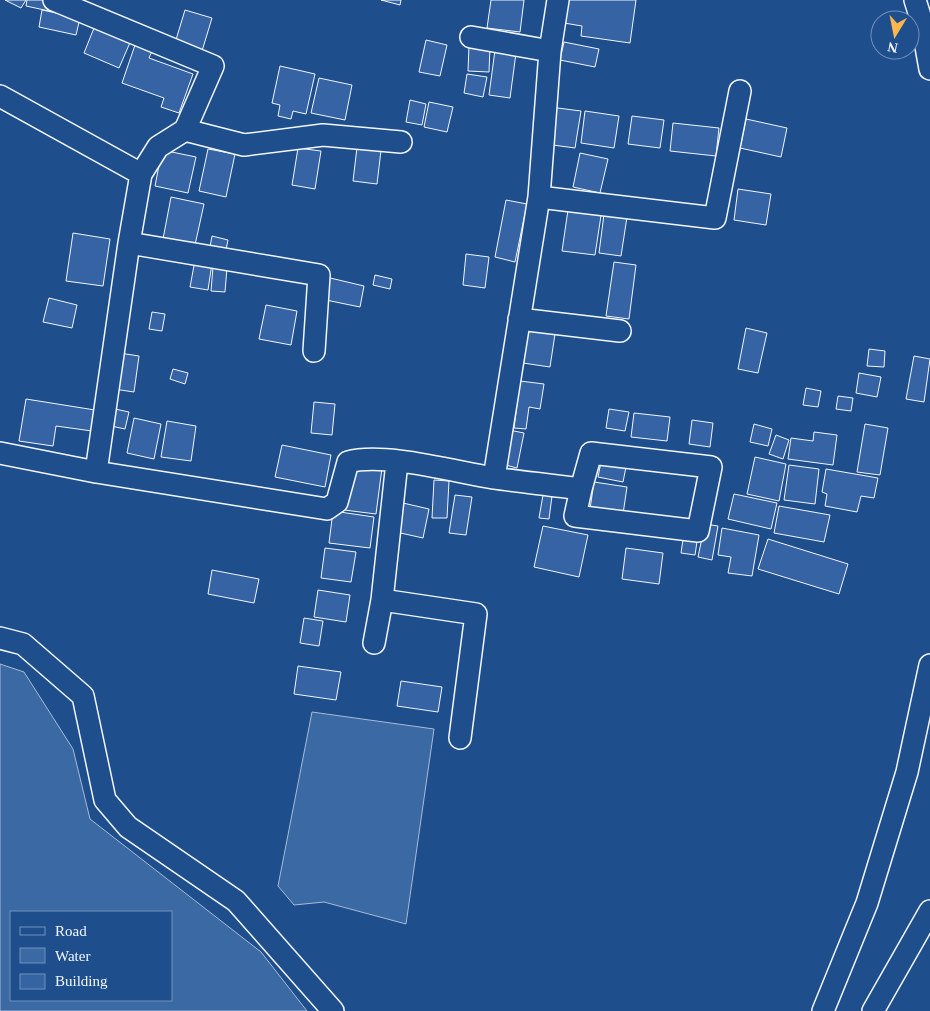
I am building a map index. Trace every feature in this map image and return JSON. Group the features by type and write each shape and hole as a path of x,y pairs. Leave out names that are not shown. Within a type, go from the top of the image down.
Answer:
{"street":[{"path":"54,0 213,66 185,130 158,147 141,174 128,243 96,472"},
{"path":"494,478 540,197 550,51 558,0"},
{"path":"915,0 921,19 930,69"},
{"path":"471,37 550,51"},
{"path":"540,197 715,218 740,92"},
{"path":"0,96 141,174"},
{"path":"185,130 244,144 328,135 401,142"},
{"path":"128,243 319,275 314,351"},
{"path":"519,319 620,331"},
{"path":"0,453 96,472 327,509 337,502 348,462 358,459 397,462 581,490"},
{"path":"591,453 711,467 698,531 575,516 581,490 591,453"},
{"path":"374,643 382,600 397,462"},
{"path":"382,600 476,614 460,738"},
{"path":"0,638 23,644 82,696 105,800 128,827 236,901 333,1011"},
{"path":"823,1011 867,903 907,772 930,665"},
{"path":"873,1011 930,911"}],"water":[{"path":"0,664 24,672 73,749 90,819 261,952 307,1011 0,1011"},
{"path":"312,712 434,729 406,924 324,902 294,905 278,886"}],"building":[{"path":"5,0 26,0 21,8"},
{"path":"27,0 66,0 63,14 26,6"},
{"path":"381,0 401,0 400,5"},
{"path":"491,0 524,0 520,32 487,28"},
{"path":"567,0 636,0 630,43 581,36 582,26 564,23"},
{"path":"42,10 80,18 76,35 39,27"},
{"path":"185,10 212,18 202,51 175,43"},
{"path":"96,23 132,38 119,68 84,53"},
{"path":"426,40 447,45 440,76 419,72"},
{"path":"564,42 599,49 595,67 560,60"},
{"path":"135,45 152,51 149,58 193,74 179,113 161,107 164,98 122,83"},
{"path":"469,46 490,47 489,72 468,71"},
{"path":"495,50 516,53 510,98 489,95"},
{"path":"280,66 315,74 306,114 293,111 291,119 278,116 280,105 272,103"},
{"path":"467,74 487,77 483,97 464,93"},
{"path":"319,78 352,85 345,120 311,113"},
{"path":"410,100 426,104 422,125 406,122"},
{"path":"429,102 453,107 447,132 424,127"},
{"path":"550,107 581,111 575,148 545,144"},
{"path":"585,111 619,116 614,148 581,143"},
{"path":"632,116 664,120 660,148 628,144"},
{"path":"746,119 787,128 781,157 740,148"},
{"path":"673,123 719,128 716,156 670,151"},
{"path":"358,139 382,142 377,184 353,181"},
{"path":"298,148 321,151 315,189 292,185"},
{"path":"208,149 235,154 226,197 199,191"},
{"path":"162,150 196,157 188,193 155,186"},
{"path":"580,153 608,159 600,193 573,187"},
{"path":"738,189 771,194 766,225 734,220"},
{"path":"171,197 204,204 195,245 163,239"},
{"path":"506,200 527,204 515,262 495,257"},
{"path":"569,203 602,209 595,255 562,251"},
{"path":"604,214 627,217 621,256 599,253"},
{"path":"73,233 110,239 103,286 66,281"},
{"path":"212,236 228,240 226,250 210,247"},
{"path":"466,254 489,257 485,288 463,285"},
{"path":"195,260 212,263 208,290 190,287"},
{"path":"614,262 636,265 629,319 606,316"},
{"path":"213,267 227,268 225,292 211,291"},
{"path":"375,275 392,279 390,289 373,285"},
{"path":"326,277 364,286 360,307 321,299"},
{"path":"49,298 77,305 72,328 43,322"},
{"path":"266,305 297,311 291,345 259,339"},
{"path":"152,312 165,314 162,331 149,329"},
{"path":"746,328 767,333 758,373 738,369"},
{"path":"528,330 555,334 550,367 523,363"},
{"path":"869,349 885,351 884,367 867,366"},
{"path":"113,352 139,356 134,392 107,388"},
{"path":"914,356 930,359 924,402 906,399"},
{"path":"173,369 188,373 185,384 170,379"},
{"path":"859,373 881,377 877,397 856,393"},
{"path":"520,381 544,384 540,409 529,407 526,429 514,428"},
{"path":"806,388 821,391 818,407 803,405"},
{"path":"838,396 853,398 851,411 836,409"},
{"path":"26,399 95,410 92,431 56,426 53,446 19,441"},
{"path":"314,402 335,404 332,435 311,433"},
{"path":"115,409 129,412 125,429 111,426"},
{"path":"609,409 629,412 625,431 606,428"},
{"path":"634,413 670,417 667,441 631,437"},
{"path":"134,418 161,424 154,459 127,453"},
{"path":"692,420 713,423 710,447 689,444"},
{"path":"167,421 196,426 191,461 161,457"},
{"path":"754,424 772,429 768,446 750,442"},
{"path":"865,424 888,428 880,475 857,472"},
{"path":"509,430 524,433 517,468 502,464"},
{"path":"814,432 837,435 833,465 788,459 791,438 813,441"},
{"path":"776,435 789,440 783,459 769,454"},
{"path":"282,445 331,455 325,487 275,477"},
{"path":"755,457 786,464 779,501 747,494"},
{"path":"601,462 626,467 623,482 598,477"},
{"path":"350,464 382,468 376,514 344,510"},
{"path":"789,465 819,469 815,504 784,500"},
{"path":"826,469 878,478 874,498 861,496 857,512 825,506 827,494 822,492"},
{"path":"434,480 449,481 447,518 432,518"},
{"path":"594,482 627,487 623,514 590,509"},
{"path":"734,494 777,503 771,529 728,519"},
{"path":"455,495 472,497 466,535 449,533"},
{"path":"543,495 552,496 549,519 539,518"},
{"path":"403,503 429,509 423,538 396,532"},
{"path":"779,506 830,515 824,542 774,533"},
{"path":"333,511 374,517 370,548 329,543"},
{"path":"705,524 718,526 712,560 698,557"},
{"path":"543,526 588,535 579,577 534,567"},
{"path":"722,528 759,535 752,576 728,573 731,557 718,555"},
{"path":"684,533 698,535 695,555 681,553"},
{"path":"768,539 848,564 839,594 758,569"},
{"path":"325,548 356,552 351,582 321,578"},
{"path":"626,548 663,553 659,584 622,579"},
{"path":"212,570 259,579 254,603 208,594"},
{"path":"318,590 350,595 346,622 314,617"},
{"path":"304,618 323,621 319,646 300,643"},
{"path":"298,666 341,672 336,700 294,694"},
{"path":"401,681 442,687 438,712 397,706"}]}
